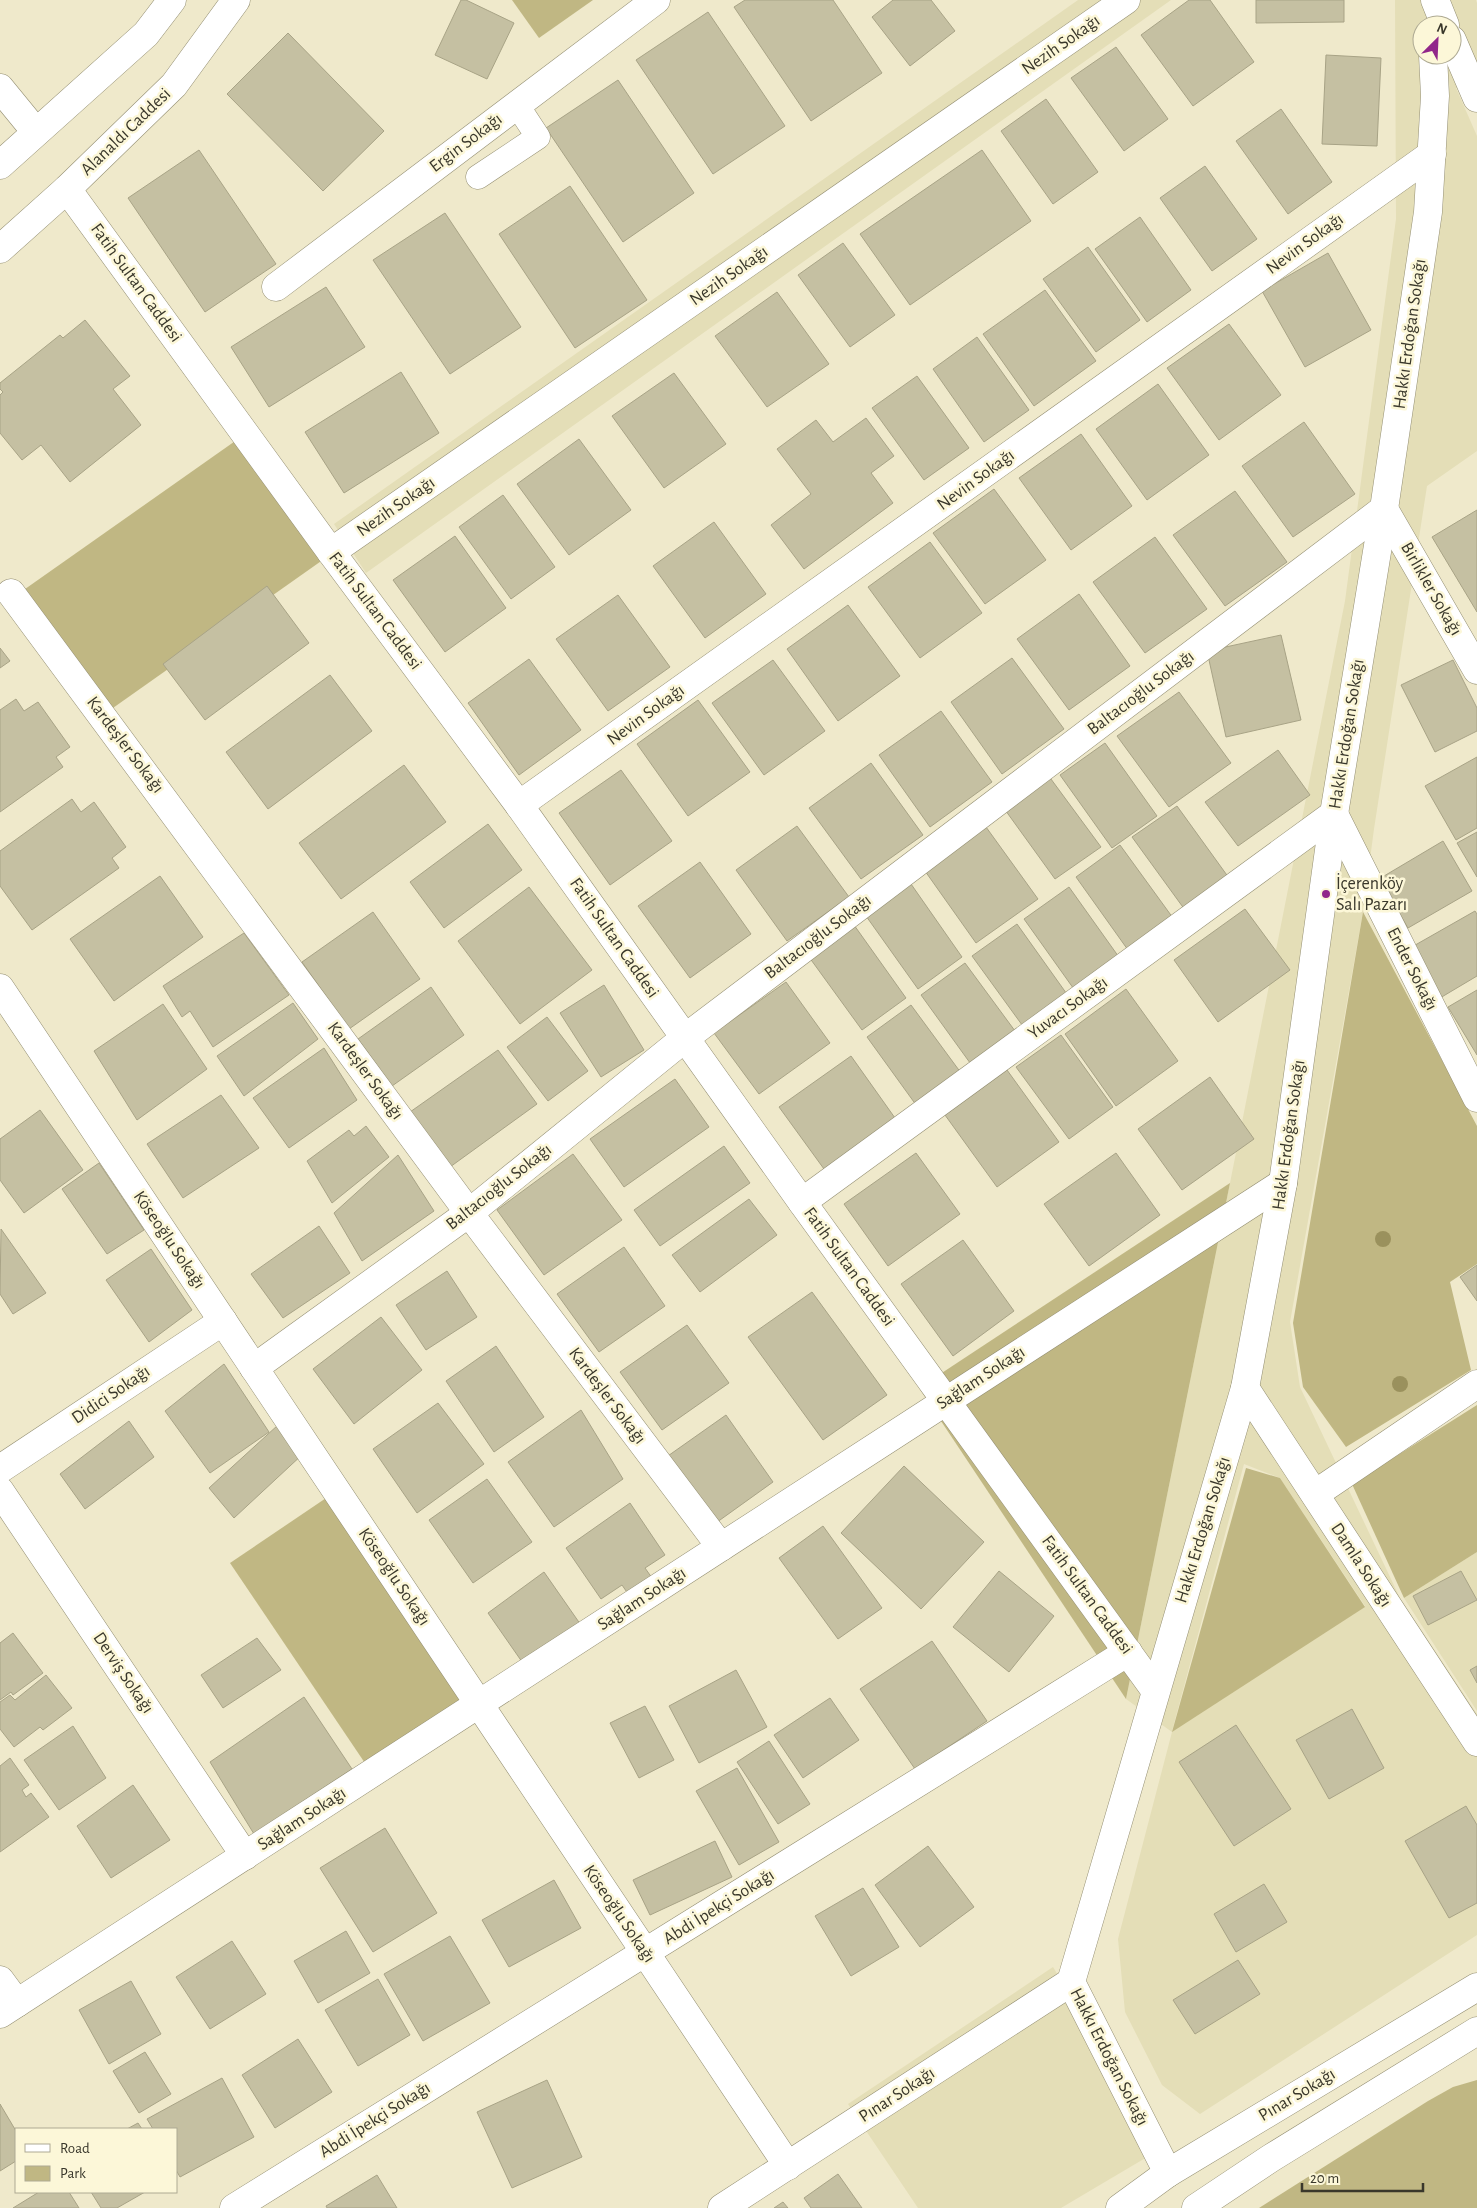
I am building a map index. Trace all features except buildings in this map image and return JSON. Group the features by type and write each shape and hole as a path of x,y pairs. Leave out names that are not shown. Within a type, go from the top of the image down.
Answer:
{"street":[{"path":"0,165 146,34 172,0"},
{"name":"Alanaldı Caddesi","path":"0,249 67,189 174,85 236,0"},
{"name":"Ergin Sokağı","path":"276,287 656,0"},
{"name":"Nezih Sokağı","path":"331,552 1126,0"},
{"path":"1433,0 1433,15"},
{"path":"1433,0 1440,15"},
{"path":"1462,63 1477,98"},
{"name":"Hakkı Erdoğan Sokağı","path":"1168,2173 1071,1982 1245,1388 1283,1183 1334,814 1384,509 1428,212 1435,96 1434,65"},
{"path":"0,88 36,132"},
{"name":"Nevin Sokağı","path":"520,805 1432,154"},
{"name":"Fatih Sultan Caddesi","path":"67,189 331,552 520,805 802,1202 1155,1690"},
{"name":"Birlikler Sokağı","path":"1384,509 1477,670"},
{"name":"Baltacıoğlu Sokağı","path":"254,1368 470,1212 685,1038 1384,509"},
{"name":"Kardeşler Sokağı","path":"11,593 721,1547"},
{"name":"Ender Sokağı","path":"1334,814 1477,1098"},
{"name":"Yuvacı Sokağı","path":"802,1202 1334,814"},
{"name":"Köseoğlu Sokağı","path":"0,988 788,2166"},
{"name":"Sağlam Sokağı","path":"8,2009 1283,1183"},
{"name":"Didici Sokağı","path":"0,1470 223,1321"},
{"path":"1315,1494 1477,1384"},
{"name":"Damla Sokağı","path":"1245,1388 1477,1742"},
{"name":"Derviş Sokağı","path":"0,1491 246,1856"},
{"name":"Abdi İpekçi Sokağı","path":"249,2204 645,1953 1128,1652"},
{"path":"0,1980 8,2009"},
{"name":"Pınar Sokağı","path":"722,2208 1071,1982"},
{"name":"Pınar Sokağı","path":"1120,2208 1168,2173 1477,1987"},
{"path":"1196,2208 1271,2158 1477,2031"}],"lane":[{"path":"478,177 538,137 517,105"}],"shaded area":[{"path":"1078,0 1171,0 366,573 334,524"},
{"path":"1395,0 1476,0 1477,85 1456,88 1477,136 1477,451 1427,486 1363,912 1290,1322 1300,1387 1400,1598 1477,1714 1477,1935 1200,2114 1162,2085 1125,2012 1118,1939 1172,1732 1126,1699 1345,601 1396,219","holes":["1244,1464 1280,1478 1365,1606 1172,1731"]},
{"path":"1477,1552 1477,1711 1404,1598"},
{"path":"1053,1967 1164,2147 1061,2208 918,2208 848,2104"}],"green space":[{"path":"512,0 593,0 539,38"},
{"path":"248,432 334,552 103,715 18,594"},
{"path":"1363,912 1477,1126 1477,1264 1450,1282 1471,1370 1346,1447 1303,1387 1293,1323"},
{"path":"1230,1183 1126,1699 919,1388"},
{"path":"1477,1405 1477,1552 1404,1598 1352,1484"},
{"path":"1246,1468 1280,1478 1365,1607 1172,1732"},
{"path":"335,1492 479,1704 373,1775 230,1563"},
{"path":"1477,2080 1477,2208 1259,2208 1428,2101 1453,2087"}],"place":[{"name":"İçerenköy Salı Pazarı","path":"1326,894"}]}
